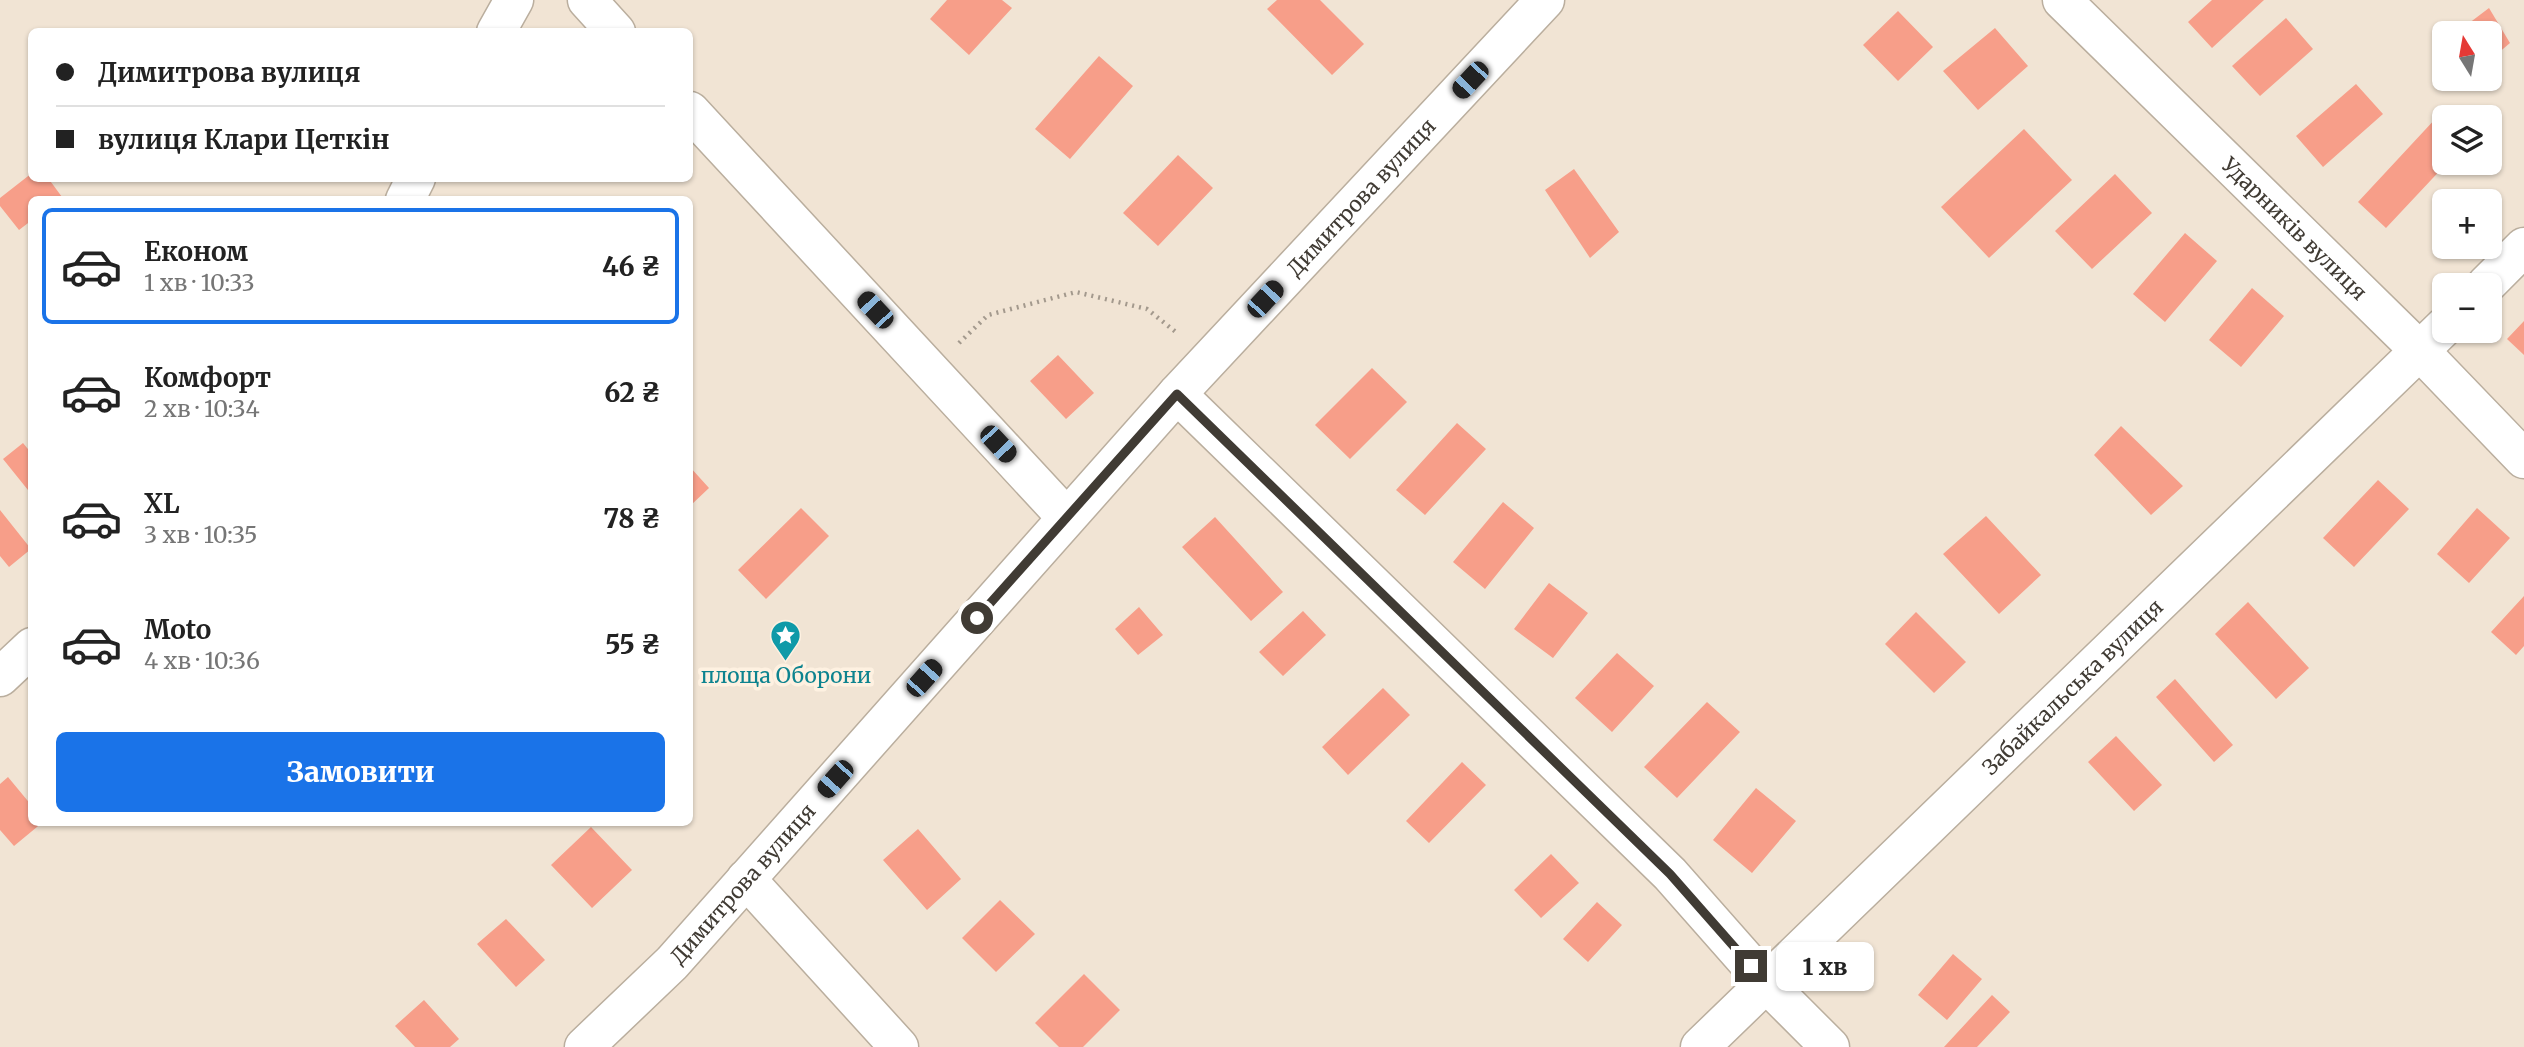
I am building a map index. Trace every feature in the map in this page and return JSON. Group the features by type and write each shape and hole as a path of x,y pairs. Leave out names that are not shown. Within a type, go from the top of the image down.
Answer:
{"street":[{"path":"498,28 514,0"},
{"path":"587,0 612,28"},
{"name":"Димитрова вулиця","path":"584,1047 672,963 1177,394 1545,0"},
{"name":"Ударників вулиця","path":"2062,0 2432,339"},
{"path":"693,114 1066,517"},
{"path":"2498,273 2524,247"},
{"name":"Забайкальська вулиця","path":"1700,1047 2432,339"},
{"name":"Ударників вулиця","path":"2435,343 2524,458"},
{"path":"1177,394 1670,874 1767,984 1830,1047"},
{"path":"0,677 28,651"},
{"path":"746,879 899,1047"}],"path":[{"path":"930,370 988,315 1076,292 1147,309 1209,359"}],"building":[{"path":"947,0 1002,0 1012,8 969,55 930,19"},
{"path":"1277,0 1320,0 1364,44 1332,75 1267,9"},
{"path":"2212,0 2264,0 2212,48 2188,22"},
{"path":"2489,8 2497,21 2472,21"},
{"path":"1898,11 1933,47 1898,81 1863,45"},
{"path":"2286,18 2313,49 2260,96 2232,66"},
{"path":"1995,28 2028,66 1978,110 1943,71"},
{"path":"2502,30 2510,43 2502,50"},
{"path":"1099,56 1133,86 1070,159 1035,129"},
{"path":"2356,84 2383,114 2323,167 2296,136"},
{"path":"2432,122 2432,175 2436,175 2386,228 2358,202"},
{"path":"2024,129 2072,180 1989,258 1941,207"},
{"path":"1178,155 1213,188 1158,246 1123,213"},
{"path":"1574,169 1619,232 1590,258 1545,190"},
{"path":"2115,174 2152,213 2092,269 2055,231"},
{"path":"28,176 28,182 51,182 61,196 28,196 28,223 19,230 0,206 0,198"},
{"path":"2185,233 2217,261 2165,322 2133,294"},
{"path":"2252,288 2284,316 2241,367 2209,340"},
{"path":"2524,321 2524,355 2507,339"},
{"path":"1058,355 1094,393 1066,419 1030,381"},
{"path":"1372,368 1407,402 1350,459 1315,425"},
{"path":"1457,423 1486,449 1425,515 1396,490"},
{"path":"2121,426 2183,486 2151,515 2094,455"},
{"path":"23,443 28,449 28,490 3,459"},
{"path":"693,470 709,488 693,503"},
{"path":"2378,480 2409,509 2354,567 2323,538"},
{"path":"1503,502 1534,528 1485,589 1453,562"},
{"path":"801,508 829,536 766,599 738,570"},
{"path":"2477,508 2510,538 2469,583 2437,554"},
{"path":"0,510 28,545 28,551 9,567 0,556"},
{"path":"1986,516 2041,575 1999,614 1943,554"},
{"path":"1215,517 1283,592 1251,621 1182,547"},
{"path":"1549,583 1588,613 1553,658 1514,629"},
{"path":"2524,596 2524,646 2516,655 2491,632"},
{"path":"2248,602 2309,668 2276,699 2215,634"},
{"path":"1139,607 1163,635 1138,655 1115,629"},
{"path":"1303,611 1326,635 1283,676 1259,652"},
{"path":"1916,612 1966,662 1934,693 1885,644"},
{"path":"1617,653 1654,686 1612,732 1575,698"},
{"path":"2175,679 2233,745 2214,762 2156,697"},
{"path":"1383,688 1410,715 1348,775 1322,747"},
{"path":"1707,702 1740,732 1677,798 1644,767"},
{"path":"2116,736 2162,785 2134,811 2088,762"},
{"path":"1462,762 1486,785 1429,843 1406,821"},
{"path":"8,777 28,801 28,826 38,826 14,846 0,830 0,784"},
{"path":"1756,788 1796,821 1752,873 1713,840"},
{"path":"591,827 632,870 592,908 551,865"},
{"path":"918,829 961,879 927,910 883,860"},
{"path":"1551,854 1579,883 1541,918 1514,890"},
{"path":"1000,900 1035,934 996,972 962,938"},
{"path":"1597,902 1622,925 1588,962 1563,939"},
{"path":"506,919 545,960 516,987 477,944"},
{"path":"1953,954 1982,979 1947,1020 1918,995"},
{"path":"1084,974 1120,1010 1083,1047 1059,1047 1035,1023"},
{"path":"1992,995 2010,1012 1977,1047 1944,1047"},
{"path":"424,1000 459,1039 450,1047 415,1047 395,1026"}],"place":[{"name":"площа Оборони","path":"786,662"}],"route":[{"path":"977,618 1177,394 1670,874 1751,966"}]}
